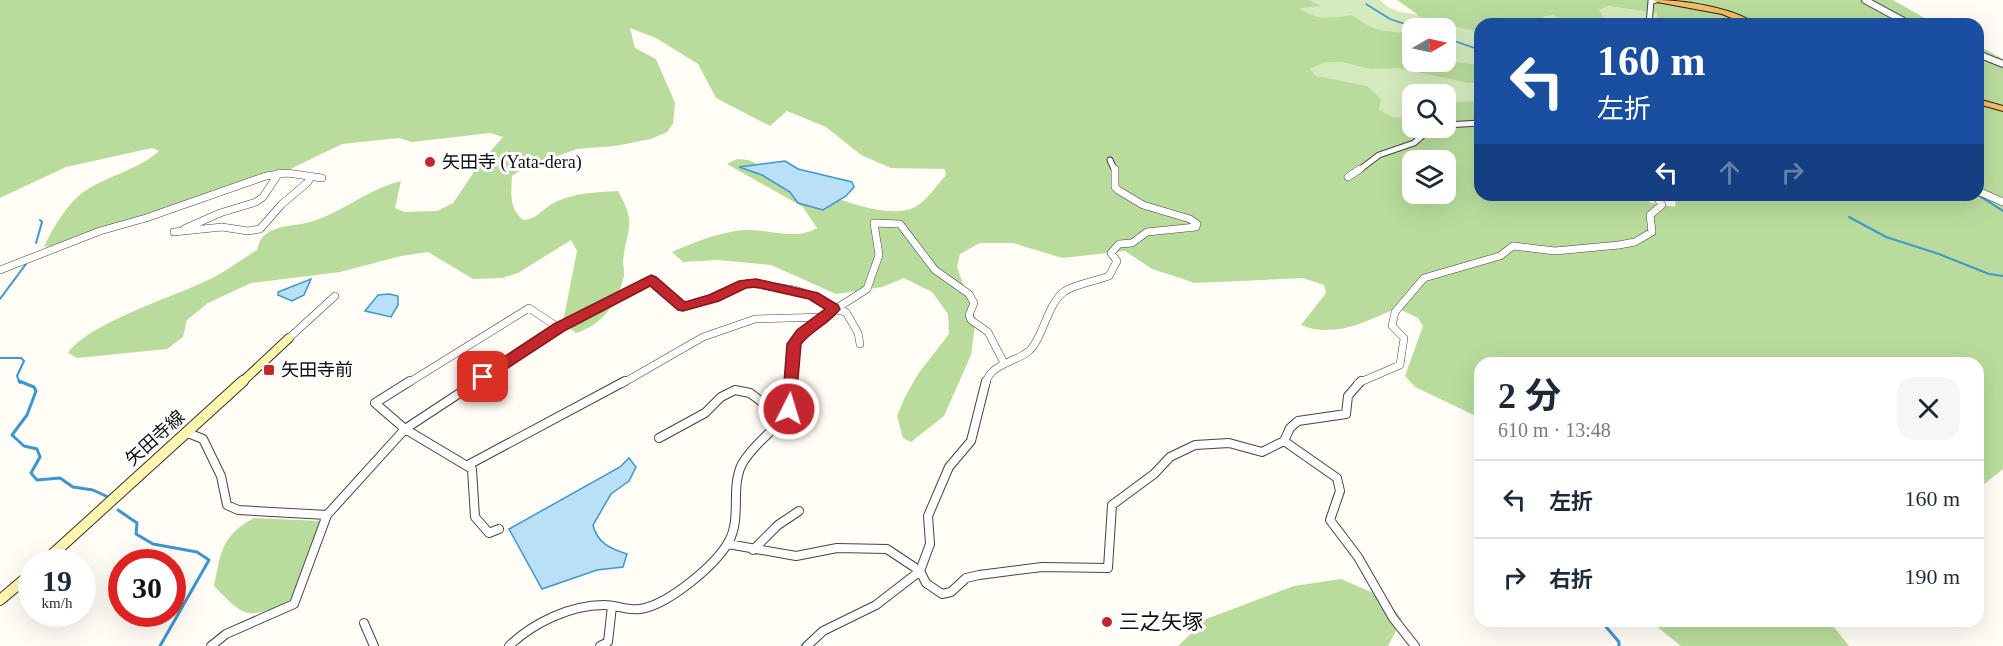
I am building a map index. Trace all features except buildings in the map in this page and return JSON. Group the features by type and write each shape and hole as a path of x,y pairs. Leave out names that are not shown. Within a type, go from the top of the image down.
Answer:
{"highway":[{"path":"1657,0 1728,13 1739,18"},
{"path":"1984,103 2003,109"}],"main road":[{"name":"矢田寺線","path":"59,549 188,433 289,338"},
{"path":"0,600 18,585"}],"street":[{"path":"1650,18 1651,1 1657,0"},
{"path":"1865,0 1898,18"},
{"path":"1984,56 2003,64"},
{"path":"1456,124 1474,123"},
{"path":"1348,177 1361,171 1377,156 1423,138"},
{"path":"807,646 823,631 876,605 920,571 930,544 927,516 942,479 956,457 971,441 987,377 1004,363 1030,350 1056,300 1065,291 1109,276 1117,261 1111,253 1119,244 1132,243 1147,232 1196,227 1197,224 1190,219 1143,205 1138,200 1120,192 1115,187 1115,169 1110,159"},
{"path":"174,232 220,213 256,202 263,197 279,173"},
{"path":"0,270 100,231 279,173 322,178"},
{"path":"183,230 222,227 248,231 260,229 282,204 308,182 311,176"},
{"path":"1984,194 2003,202"},
{"path":"728,544 796,556 837,548 880,547 887,549 920,571 926,583 942,594 951,592 960,582 971,576 1042,567 1108,568 1112,505 1154,474 1170,457 1198,444 1229,442 1248,450 1262,452 1284,441 1290,428 1298,421 1346,414 1349,393 1359,383 1375,374 1400,366 1404,338 1392,326 1395,312 1424,278 1444,270 1500,256 1513,246 1555,251 1635,242 1652,232 1650,215 1660,209 1662,205 1659,201"},
{"path":"509,646 516,637 541,622 594,606 640,610 662,602 728,544 737,522 739,470 783,418 790,404 794,344 806,330 826,317 833,309 867,289 876,269 879,255 874,223 900,224 935,270 969,294 974,303 969,315 971,321 988,332 1004,363"},
{"path":"211,646 221,637 281,612 294,604 327,515 405,429 559,328 651,280 683,307 714,298 748,283 795,290 813,296 833,309 846,312 858,333 860,344"},
{"path":"289,338 335,296"},
{"path":"499,529 489,533 475,517 472,469 405,429 375,404 529,308 559,328"},
{"path":"468,465 605,393 703,337 755,319 826,317"},
{"path":"659,438 705,413 721,397 735,390 750,393 783,418"},
{"path":"188,433 203,439 221,476 227,505 238,510 327,515"},
{"path":"1284,441 1336,478 1340,491 1330,520 1358,557 1393,618 1415,646"},
{"path":"753,550 778,525 799,511"},
{"path":"600,646 608,642 612,606"},
{"path":"364,623 374,646"}],"green space":[{"path":"0,0 1310,0 1321,6 1300,8 1312,15 1331,18 1352,15 1367,25 1381,30 1402,32 1402,69 1371,69 1342,62 1325,62 1310,69 1316,76 1367,86 1381,99 1379,110 1394,118 1402,117 1402,138 1456,138 1456,102 1474,101 1474,201 1649,201 1675,207 1676,201 1984,201 1984,49 2003,59 2003,469 1984,484 1984,357 1474,357 1474,415 1415,387 1405,376 1423,326 1418,318 1397,308 1350,327 1313,329 1301,325 1326,293 1324,285 1303,278 1195,283 1152,269 1125,251 1062,258 1013,243 980,243 960,254 957,267 976,319 971,355 944,416 911,442 903,438 897,416 918,374 949,334 948,314 932,292 904,278 882,287 836,294 771,265 717,260 683,262 672,252 707,238 735,231 753,230 800,234 817,228 803,207 727,164 737,159 748,160 830,196 854,204 877,210 897,211 913,208 922,202 946,175 945,169 891,168 861,155 826,127 787,111 770,126 716,98 698,64 656,38 630,28 635,48 656,59 675,103 673,124 667,132 651,139 615,146 577,149 524,168 512,176 513,206 523,220 536,216 567,197 618,191 628,212 629,220 624,251 624,274 613,304 594,325 576,333 563,322 577,251 571,240 518,273 502,278 473,279 428,252 401,256 340,272 251,283 208,303 187,320 183,337 167,349 77,358 68,353 79,341 116,320 223,272 257,250 261,239 271,231 318,219 377,190 401,181 395,208 404,212 437,211 453,203 480,163 503,137 490,133 412,142 399,138 342,144 272,178 44,247 73,201 94,185 151,158 159,151 152,148 66,167 0,198"},
{"path":"1176,0 1380,0 1388,7 1400,12 1442,18 1402,18 1402,72 1456,72 1456,18 1600,5 1699,18 1474,18 1474,152 1423,138 1456,138 1456,84 1402,84 1402,126"},
{"path":"1397,0 1893,0 1924,18 1657,18 1657,13 1608,6 1599,10 1604,18 1560,18 1552,15 1543,18 1474,18 1474,31 1456,26 1456,18 1423,18"},
{"path":"1456,62 1474,64 1474,83 1417,72 1456,72"},
{"path":"254,518 320,521 289,603 255,613 240,610 214,586 224,546 235,531"},
{"path":"1341,579 1383,597 1402,619 1388,646 1178,646 1206,619 1294,586"},
{"path":"1657,627 1834,627 1849,646 1681,646"}],"water":[{"path":"785,161 798,169 852,182 854,187 846,196 823,210 798,203 790,192 762,175 739,167"},
{"path":"311,279 304,295 292,301 278,295 278,292"},
{"path":"378,295 398,296 398,305 391,317 365,311"},
{"path":"629,458 636,467 629,481 611,494 593,525 601,541 627,554 623,567 597,570 542,589 509,529 620,467"}],"waterway":[{"path":"1366,4 1390,19 1402,23"},
{"path":"1456,42 1474,48"},
{"path":"1984,199 2003,211"},
{"path":"1849,217 1886,237 1939,254 1989,274 2003,276"},
{"path":"36,243 42,222 40,220"},
{"path":"0,299 26,264"},
{"path":"0,358 21,358 24,361 17,376 19,381"},
{"path":"19,381 34,387 36,391 27,415 12,435 24,446 37,449 40,457 31,473 37,480 60,478 73,487 93,490 108,497"},
{"path":"118,510 137,523 136,534 153,544 197,552 209,560 160,646"},
{"path":"1606,627 1619,642 1619,646"},
{"path":"802,646 820,629"}],"place":[{"name":"矢田寺 (Yata-dera)","path":"430,162"},
{"name":"矢田寺前","path":"269,370"},
{"name":"三之矢塚","path":"1107,622"}],"route":[{"path":"483,377 559,328 651,280 683,307 714,298 744,284 756,283 795,290 813,296 833,309 826,317 806,330 794,344 789,409"}]}
